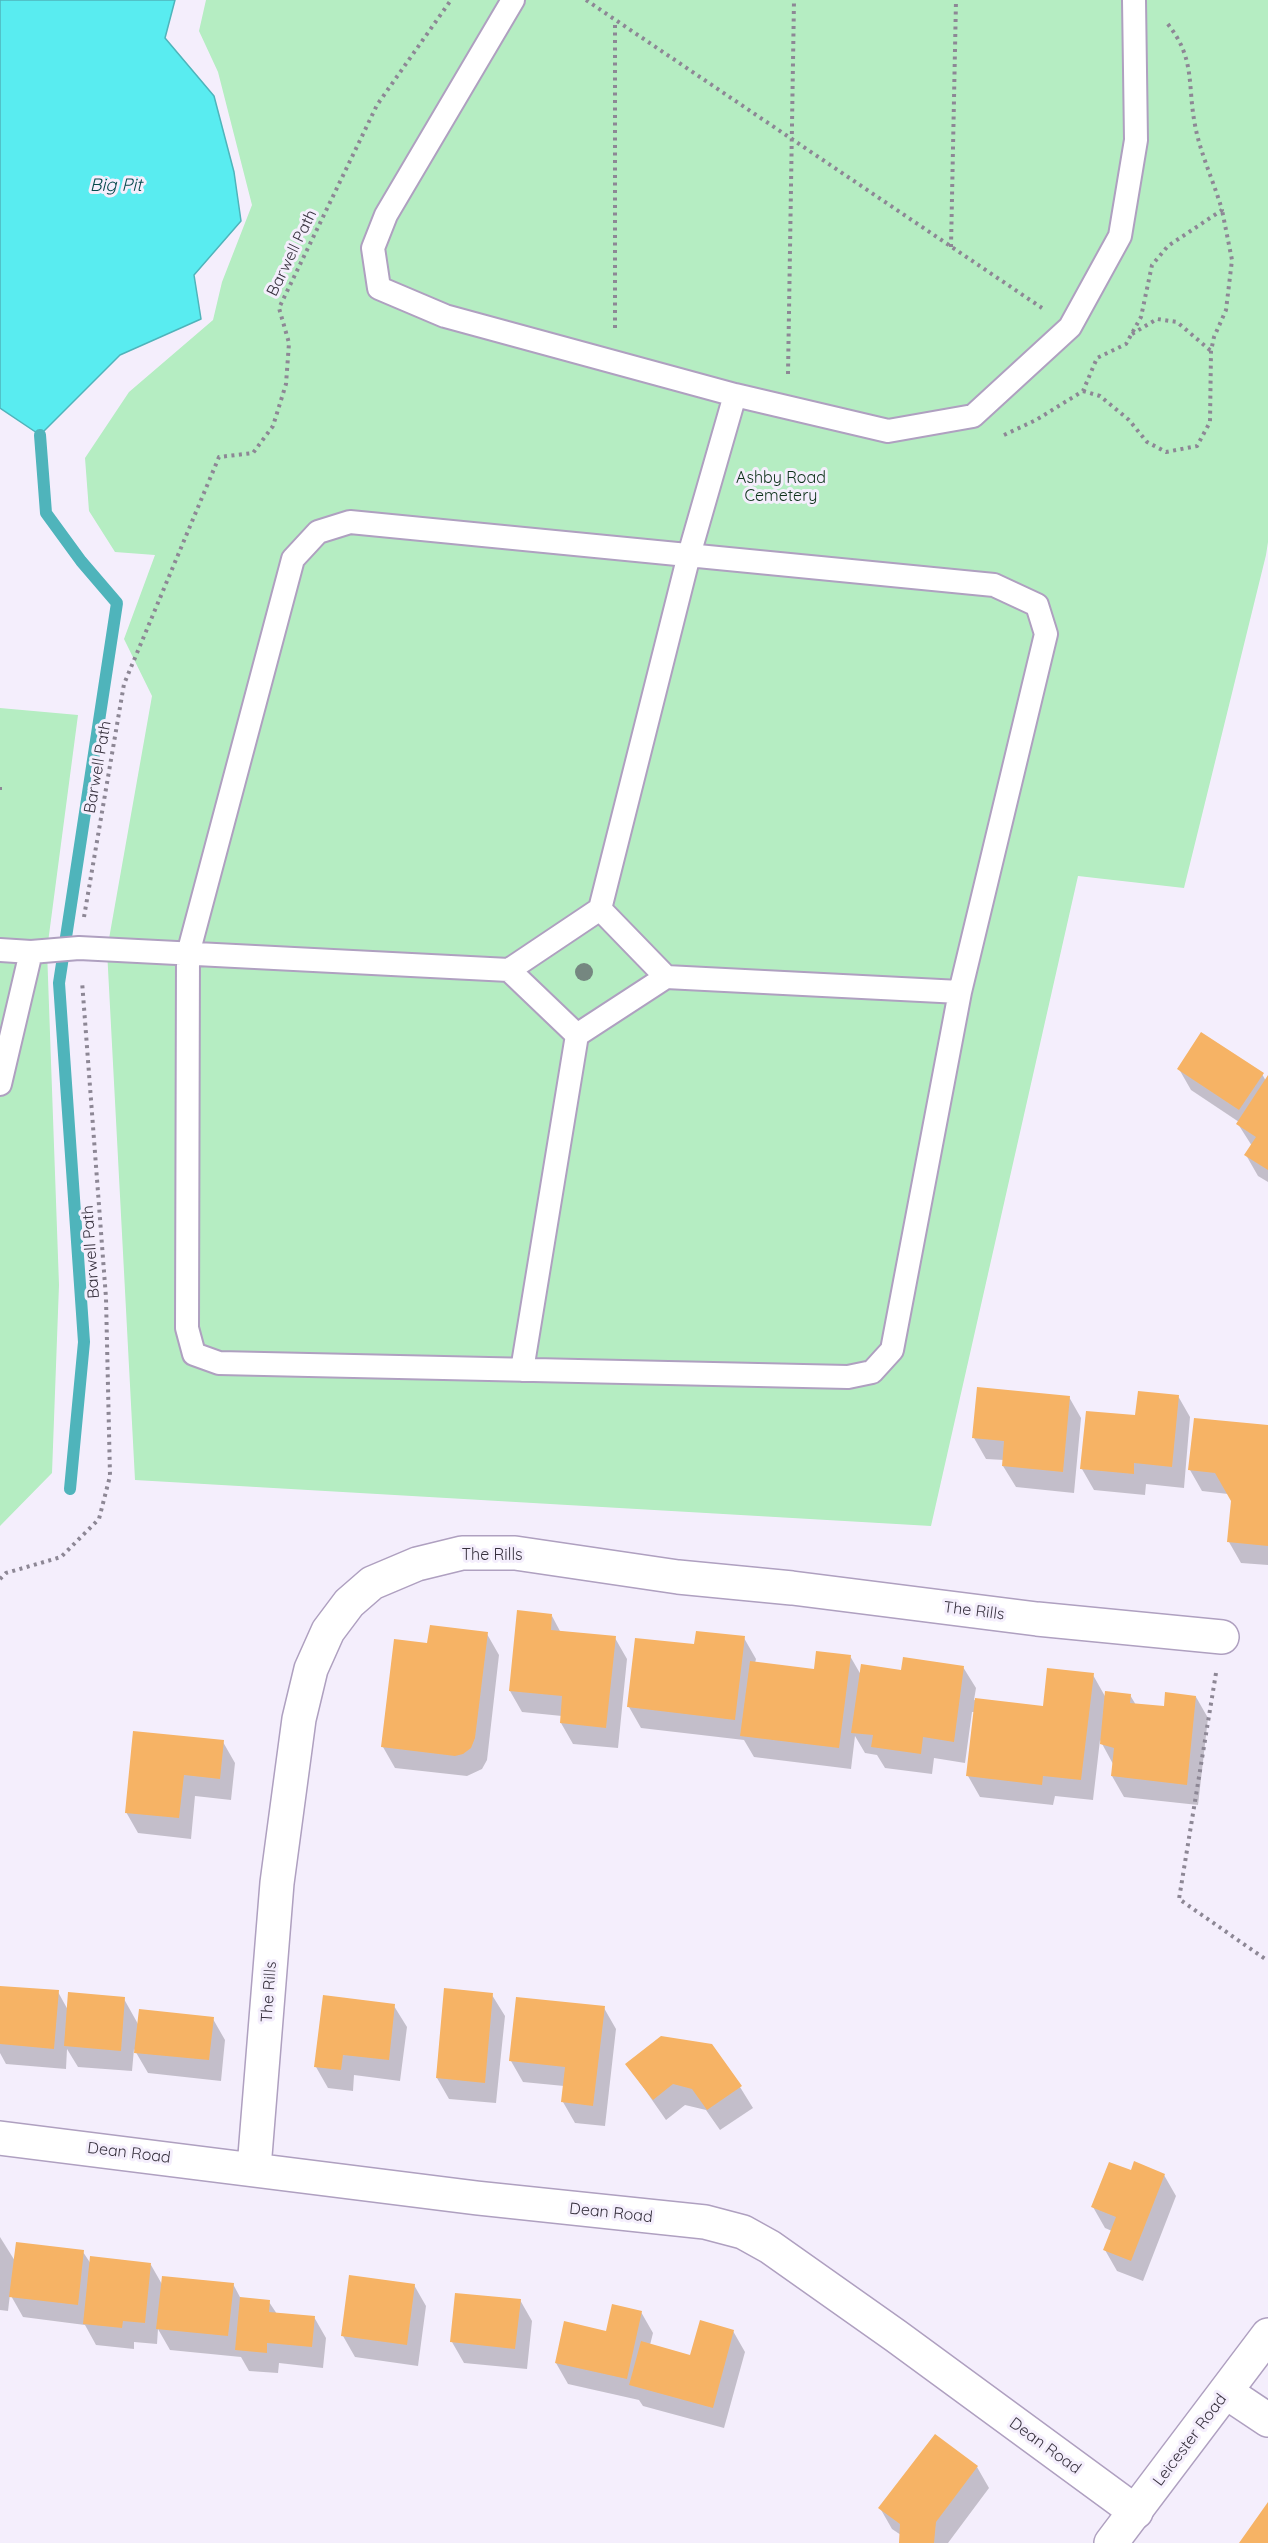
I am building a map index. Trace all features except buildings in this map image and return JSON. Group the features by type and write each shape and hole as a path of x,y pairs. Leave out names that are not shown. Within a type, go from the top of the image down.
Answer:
{"street":[{"name":"The Rills","path":"254,2168 277,1883 299,1719 311,1669 328,1631 349,1603 372,1583 417,1564 462,1553 515,1553 678,1577 792,1588 1037,1619 1222,1637"},
{"name":"Dean Road","path":"0,2138 254,2168 477,2198 705,2222 743,2232 770,2247 896,2336 1136,2512"},
{"name":"Leicester Road","path":"1111,2543 1268,2336"},
{"path":"1226,2392 1268,2420"}],"lane":[{"path":"513,0 386,215 373,248 379,288 444,316 735,394 888,431 974,416 1070,327 1120,236 1136,140 1134,0"},
{"path":"0,950 32,952 79,948 509,970 600,909 689,555 735,394"},
{"path":"350,522 689,555 994,585 1037,605 1046,634 960,992 892,1350 872,1372 848,1377 219,1363 194,1354 187,1328 188,954 293,559 318,532 350,522"},
{"path":"600,909 666,977"},
{"path":"0,1084 32,952"},
{"path":"509,970 578,1035"},
{"path":"522,1370 578,1035 666,977 960,992"}],"path":[{"name":"Barwell Path","path":"0,1579 6,1573 61,1557 99,1519 110,1476 106,1298 79,948 124,684 219,457 253,453 273,426 286,384 289,343 279,308 377,105 451,0"},
{"path":"586,0 1070,327"},
{"path":"788,407 794,0"},
{"path":"951,247 956,0"},
{"path":"615,20 615,362"},
{"path":"1083,391 1100,396 1129,420 1147,442 1166,452 1197,446 1210,422 1211,351 1214,337 1226,310 1232,260 1222,210"},
{"path":"1131,334 1157,319 1177,322 1211,351"},
{"path":"1222,1637 1179,1899 1268,1961"}],"green space":[{"name":"Ashby Road Cemetery","path":"206,0 1268,0 1268,542 1266,555 1184,888 1078,876 931,1526 135,1480 107,950 152,696 124,639 155,555 115,552 89,511 85,458 129,392 213,320 222,282 252,205 218,72 199,31"},
{"path":"0,708 78,715 47,950 59,1285 52,1473 0,1526"}],"water":[{"name":"Big Pit","path":"0,0 175,0 165,38 214,96 234,172 241,221 194,275 201,319 120,355 40,435 0,408"}],"waterway":[{"path":"40,435 46,513 81,561 117,603 59,983 84,1342 70,1489"}]}
